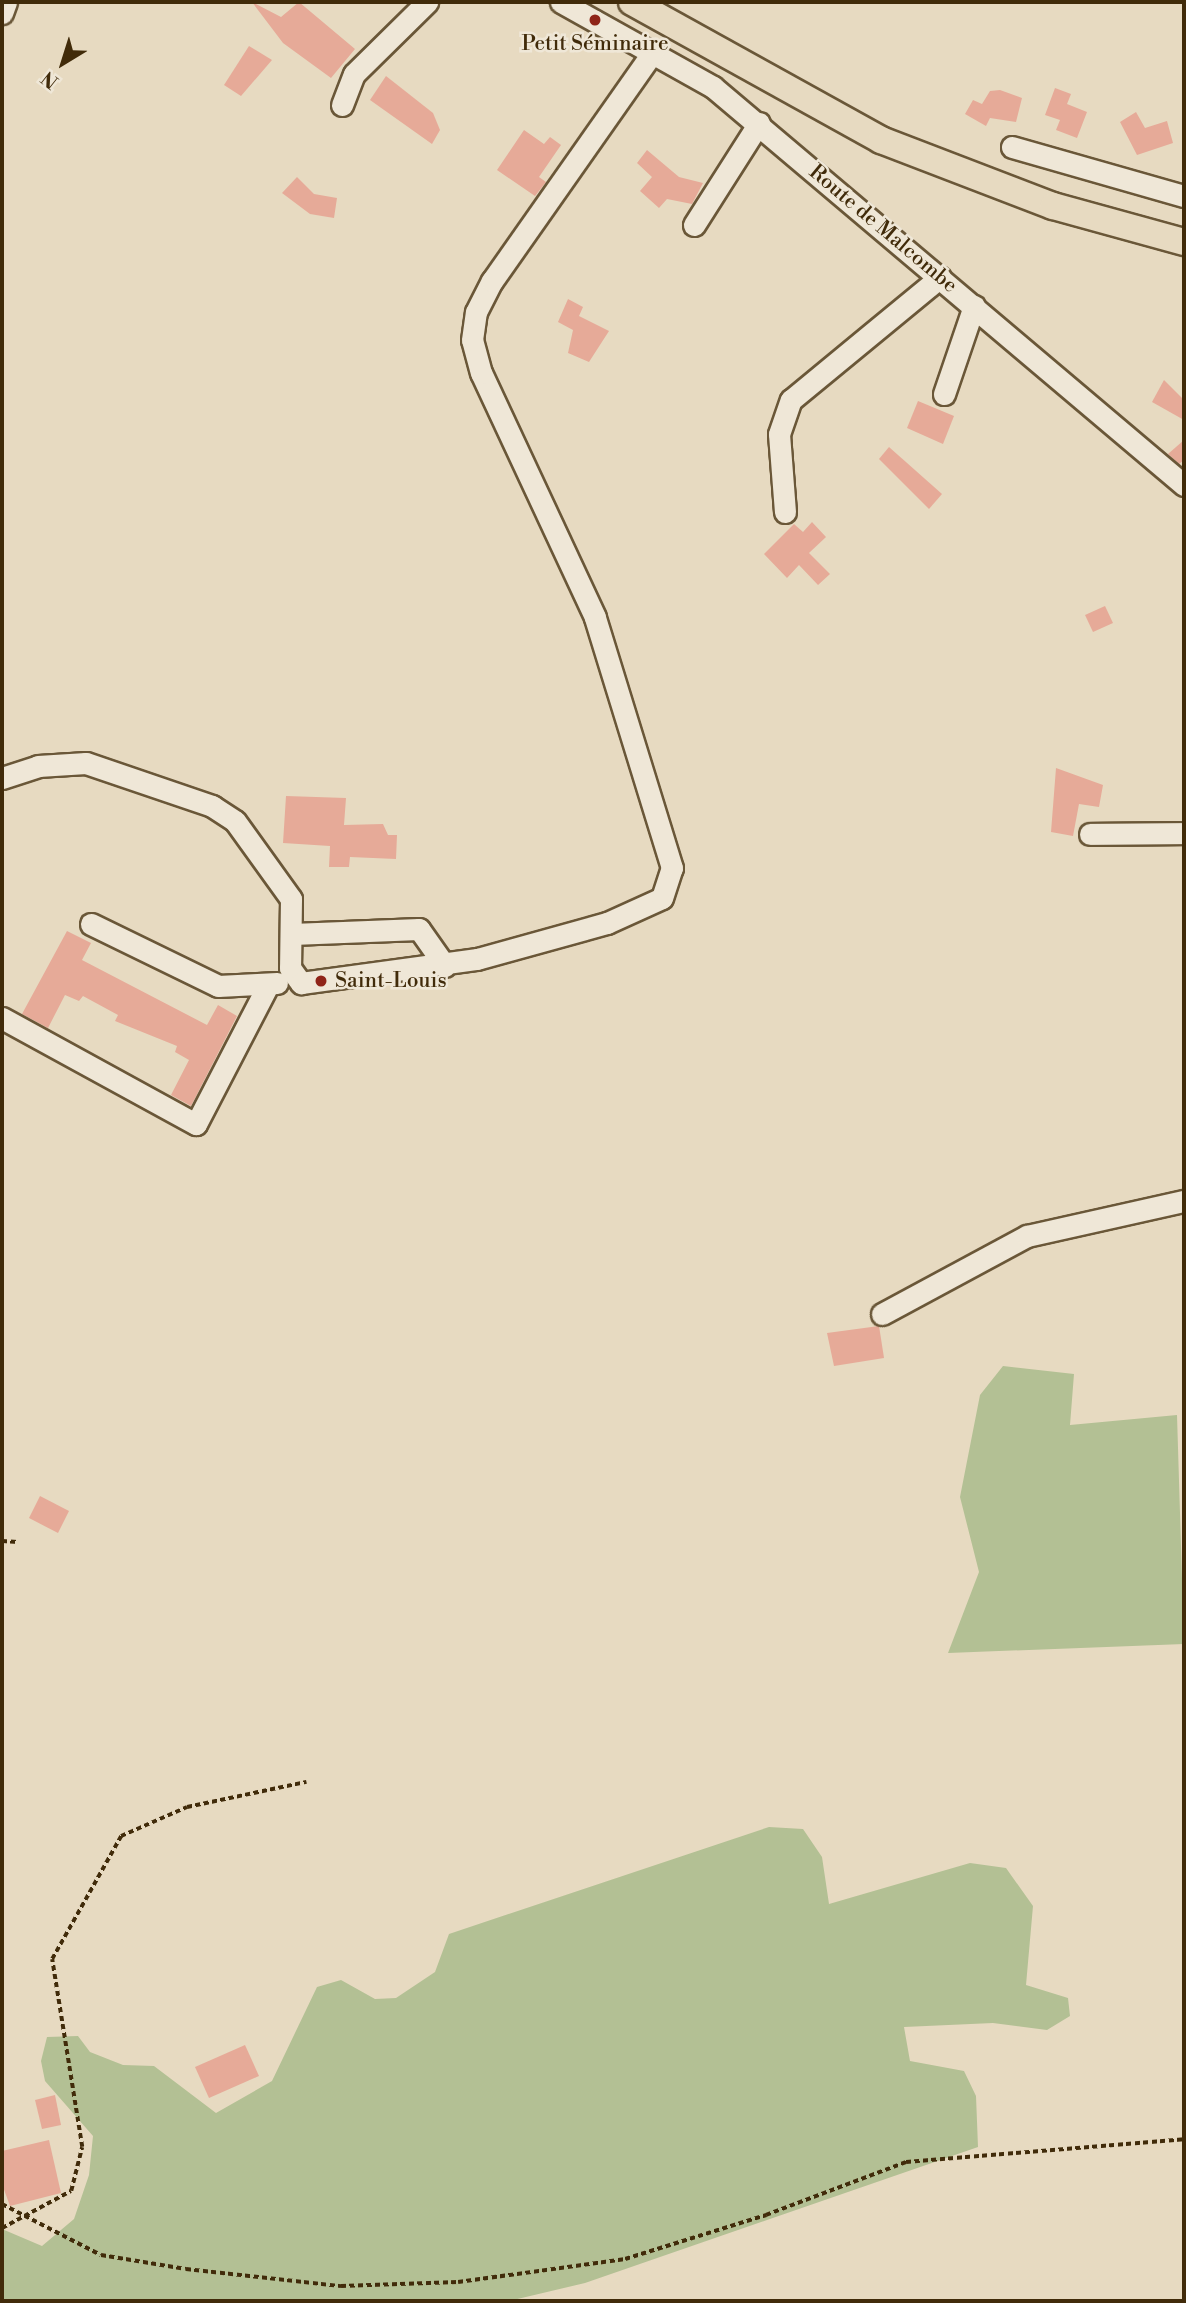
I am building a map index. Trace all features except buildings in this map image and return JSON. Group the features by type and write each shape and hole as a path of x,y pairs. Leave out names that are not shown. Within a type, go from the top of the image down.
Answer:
{"main road":[{"path":"632,2 881,140 1053,206 1184,242"}],"street":[{"path":"2,13 6,2"},
{"path":"341,105 354,74 427,2"},
{"name":"Route de Malcombe","path":"561,2 653,52 759,123 1184,485"},
{"path":"293,978 301,983 445,965 650,907 671,878 595,617 481,373 472,340 476,312 492,281 653,52"},
{"path":"694,225 759,123"},
{"path":"1012,148 1184,195"},
{"path":"785,512 779,434 791,400 940,277"},
{"path":"944,394 974,306"},
{"path":"2,778 38,766 86,763 212,806 234,821 291,899 293,978"},
{"path":"1090,834 1184,833"},
{"path":"91,924 218,986 267,987 293,978"},
{"path":"292,934 419,929 445,965"},
{"path":"2,1018 196,1124 267,987"},
{"path":"882,1314 1027,1236 1184,1201"}],"path":[{"path":"2,1541 18,1542"},
{"path":"2,2228 71,2192 82,2147 52,1959 121,1836 187,1807 306,1782"},
{"path":"2,2204 101,2255 186,2269 341,2287 458,2281 625,2259 766,2216 906,2162 1184,2139"}],"green space":[{"path":"1003,1366 1074,1374 1070,1425 1177,1415 1184,1644 948,1653 979,1572 960,1497 980,1395"},
{"path":"769,1827 803,1829 822,1857 829,1904 970,1863 1006,1868 1033,1906 1026,1985 1068,1998 1070,2016 1047,2030 993,2023 904,2027 910,2061 964,2071 976,2096 978,2147 585,2283 509,2301 2,2301 2,2229 42,2246 74,2219 89,2175 93,2136 45,2081 41,2061 47,2037 78,2036 90,2052 123,2065 154,2066 216,2113 272,2081 317,1987 341,1980 375,1999 396,1998 435,1972 449,1934"}],"place":[{"name":"Petit Séminaire","path":"595,20"},
{"name":"Saint-Louis","path":"321,981"}]}
